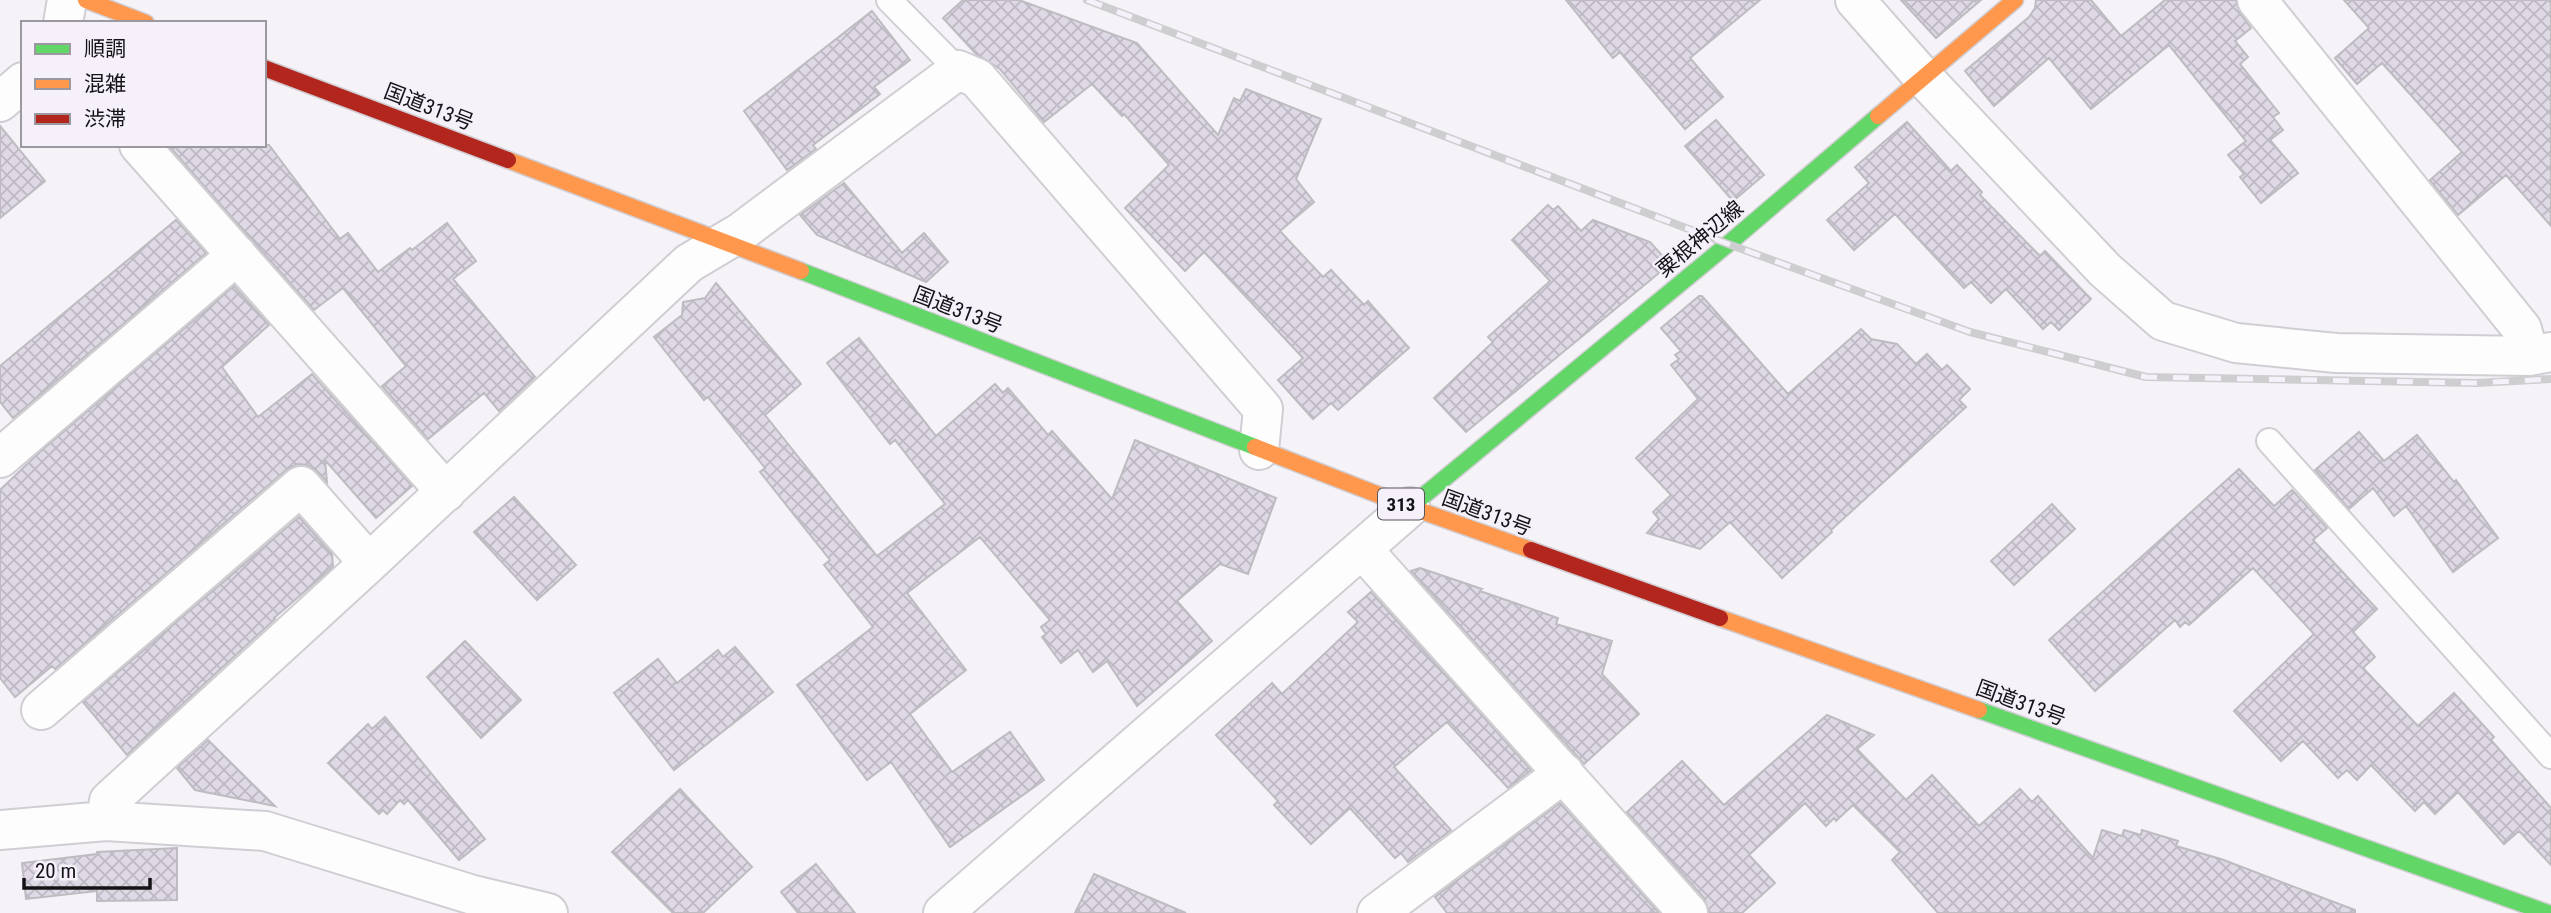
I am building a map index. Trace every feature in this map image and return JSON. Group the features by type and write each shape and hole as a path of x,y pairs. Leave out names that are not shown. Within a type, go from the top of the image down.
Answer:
{"main road":[{"path":"86,0 141,21"},
{"name":"粟根神辺線","path":"1410,508 1728,244 1922,76 2015,0"},
{"name":"国道313号","path":"266,69 725,242 1410,508 2548,913"}],"street":[{"path":"63,21 67,0"},
{"path":"1855,0 1922,76 2105,270 2163,321 2236,343 2336,353 2540,354"},
{"path":"2257,0 2540,354"},
{"path":"106,821 109,801 446,492 689,263 725,242 958,70 977,78 1263,409 1259,450"},
{"path":"0,102 21,84"},
{"path":"141,147 446,492"},
{"path":"0,458 237,255"},
{"path":"41,710 301,486 369,563"},
{"path":"943,913 1410,508"},
{"path":"1362,549 1688,913"},
{"path":"1377,913 1564,773"},
{"path":"0,830 106,821 265,831 473,895 548,913"}],"lane":[{"path":"890,0 958,70"},
{"path":"2269,441 2551,755"}],"building":[{"path":"963,0 1019,0 1137,43 1218,135 1234,98 1240,101 1246,89 1321,119 1296,179 1314,202 1280,231 1323,277 1331,270 1364,305 1368,301 1409,348 1338,410 1331,403 1313,419 1278,380 1303,358 1204,252 1185,271 1125,208 1169,165 1124,114 1122,116 1092,84 1044,122 1000,69 976,54 943,18"},
{"path":"1566,0 1760,0 1690,58 1723,97 1685,129 1620,52 1613,58"},
{"path":"1901,0 1981,0 1936,38"},
{"path":"2036,0 2091,0 2121,36 2165,0 2236,0 2240,13 2251,28 2235,41 2248,57 2240,64 2279,113 2273,117 2283,130 2270,140 2298,173 2261,203 2240,177 2244,174 2228,155 2246,141 2169,45 2091,109 2049,58 1994,106 1965,71 2029,17 2035,8"},
{"path":"2344,0 2551,0 2551,226 2506,175 2458,215 2430,180 2462,152 2382,63 2357,84 2335,58 2369,28"},
{"path":"872,11 910,60 874,87 880,94 813,145 816,149 787,170 744,111"},
{"path":"1716,120 1764,175 1733,201 1685,146"},
{"path":"1907,122 1951,171 1957,165 1982,192 1980,195 2040,256 2045,251 2091,299 2059,330 2051,322 2043,329 2006,289 1991,303 1971,282 1964,288 1895,214 1854,250 1827,220 1869,183 1855,167"},
{"path":"0,126 45,181 0,218"},
{"path":"269,145 340,239 348,233 378,272 447,223 476,261 453,279 535,377 499,411 484,393 428,439 382,386 406,366 343,288 314,310 170,147"},
{"path":"844,183 902,253 924,233 948,262 926,282 817,235 800,215"},
{"path":"1548,205 1553,210 1558,206 1581,231 1593,220 1650,242 1670,264 1466,432 1434,398 1493,342 1488,337 1550,281 1512,240"},
{"path":"176,220 206,253 13,418 0,402 0,366"},
{"path":"716,283 801,384 765,415 877,556 945,504 895,440 890,444 827,363 859,338 936,436 995,384 1003,393 1008,388 1048,435 1052,431 1112,499 1135,440 1276,498 1248,574 1220,564 1177,601 1212,641 1137,706 1107,661 1093,672 1078,650 1061,663 1042,637 1046,634 1041,627 1050,620 980,537 907,593 966,670 910,714 952,772 1010,732 1044,780 950,847 891,762 867,780 797,685 873,627 824,565 830,560 760,472 765,468 708,397 704,400 654,337 682,315 683,302 705,298"},
{"path":"234,286 269,325 222,367 258,417 312,374 412,486 376,518 325,460 327,482 307,465 298,464 287,469 55,669 52,666 15,697 0,678 0,490 41,451"},
{"path":"1702,296 1788,394 1861,329 1871,339 1897,344 1916,364 1927,354 1942,370 1947,365 1970,389 1959,400 1966,407 1782,578 1730,522 1700,549 1647,533 1659,519 1653,512 1671,495 1636,458 1698,399 1671,365 1679,359 1675,355 1681,351 1661,328"},
{"path":"2359,432 2384,461 2417,435 2454,482 2456,480 2498,538 2453,572 2406,506 2394,516 2373,488 2349,509 2315,470"},
{"path":"2239,469 2274,506 2292,490 2327,528 2313,540 2377,609 2353,632 2375,657 2363,668 2418,726 2454,693 2494,737 2491,740 2551,808 2551,865 2519,831 2504,844 2458,792 2435,814 2424,802 2415,811 2371,765 2357,780 2347,770 2338,778 2303,741 2281,761 2234,711 2314,634 2253,568 2189,625 2185,622 2180,627 2175,620 2095,691 2049,640"},
{"path":"514,497 576,565 537,600 474,532"},
{"path":"2052,504 2075,529 2014,585 1991,561"},
{"path":"299,517 332,554 333,567 274,618 127,755 83,702"},
{"path":"1420,568 1558,618 1556,624 1612,641 1602,674 1639,714 1584,764 1411,571"},
{"path":"1371,592 1531,770 1508,788 1447,722 1394,767 1451,830 1408,862 1401,853 1395,858 1350,808 1311,844 1274,805 1278,801 1216,735 1272,683 1282,694 1358,622 1348,612"},
{"path":"465,641 521,700 481,738 427,677"},
{"path":"735,647 773,692 674,770 614,693 658,659 677,683 718,650 723,657"},
{"path":"1827,715 1874,735 1857,749 1906,800 1932,775 1979,826 2020,789 2032,802 2038,796 2093,858 2102,830 2122,836 2124,830 2141,835 2142,830 2178,841 2176,846 2221,859 2355,910 2355,913 1938,913 1892,860 1900,852 1853,805 1836,821 1834,818 1826,826 1805,803 1749,855 1775,883 1742,913 1709,913 1704,898 1627,812 1682,761 1724,805"},
{"path":"385,717 485,839 459,860 408,800 404,804 400,800 387,814 383,810 379,814 328,763 368,724 372,729"},
{"path":"208,740 275,806 195,790 177,768"},
{"path":"680,789 752,867 703,913 673,913 612,852"},
{"path":"1560,803 1659,913 1447,913 1435,897"},
{"path":"177,848 177,900 97,901 97,891 26,899 22,863 97,852"},
{"path":"816,864 855,913 798,913 781,892"},
{"path":"1094,874 1186,913 1075,913"}],"railway":[{"path":"1087,0 1728,244 1970,332 2146,377 2476,383 2551,379"}],"traffic: fast":[{"path":"1410,507 1878,116"},
{"path":"801,271 1255,447"},
{"path":"1979,710 2548,913"}],"traffic: slow":[{"path":"86,0 141,21"},
{"path":"1878,116 2015,0"},
{"path":"508,160 801,271"},
{"path":"1255,447 1531,550"},
{"path":"1720,618 1979,710"}],"traffic: jam":[{"path":"266,69 508,160"},
{"path":"1531,550 1720,618"}]}
